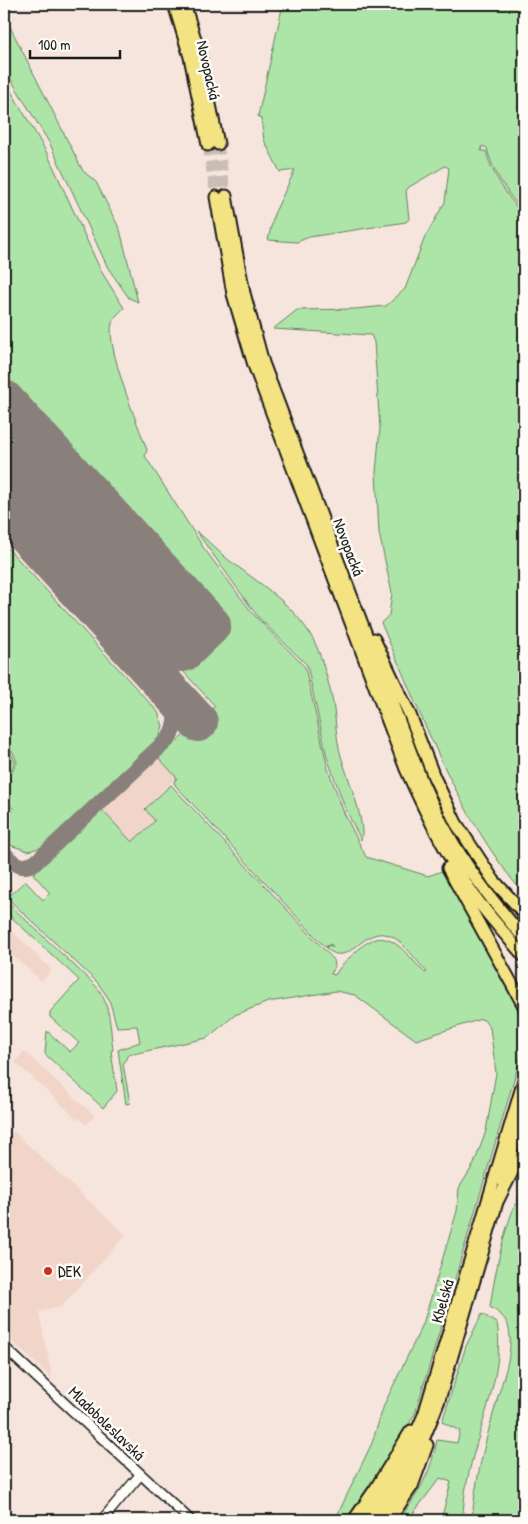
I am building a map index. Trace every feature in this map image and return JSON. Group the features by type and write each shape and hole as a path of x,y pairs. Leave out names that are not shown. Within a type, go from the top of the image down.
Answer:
{"highway":[{"name":"Novopacká","path":"174,4 213,145 200,55 184,4"},
{"name":"Novopacká","path":"420,800 388,722 254,365 233,294 221,196 260,353 432,807 459,856 487,894 524,938"},
{"path":"342,572 407,708 434,777 453,818 489,874 524,913"},
{"path":"420,800 458,870 492,918 524,956"},
{"path":"420,800 437,845 524,1006"},
{"name":"Kbelská","path":"367,1520 383,1498 403,1463 435,1397 524,1080"},
{"path":"497,1202 515,1166 524,1156"},
{"name":"Kbelská","path":"377,1520 409,1470 435,1397 497,1202"},
{"path":"354,1520 435,1397"},
{"path":"389,1520 408,1493 422,1462 435,1397"}],"main road":[{"name":"Kbelská","path":"497,1202 524,1111"},
{"name":"Mladoboleslavská","path":"4,1347 190,1520"},
{"path":"102,1520 140,1475"}],"shaded area":[{"path":"159,758 178,778 145,809 156,821 132,842 102,810"},
{"path":"4,923 52,970 41,981 4,948"},
{"path":"24,1051 95,1116 86,1125 15,1062"},
{"name":"DEK","path":"14,1132 126,1235 61,1307 39,1312 52,1378 4,1334 4,1141"}],"green space":[{"path":"283,4 524,4 524,213 497,174 487,148 482,146 481,151 486,151 497,178 524,217 524,894 501,864 461,799 427,729 381,623 389,615 392,593 379,533 376,472 380,428 374,342 371,335 273,329 297,310 355,309 386,306 405,289 425,237 445,202 449,168 445,166 409,187 406,191 409,219 406,222 309,237 297,242 268,240 274,214 295,170 280,172 264,140 261,119 258,116"},
{"path":"4,15 83,171 96,182 120,230 138,302 129,298 108,268 50,144 4,68"},
{"path":"4,79 47,153 101,271 124,308 112,323 113,349 147,450 145,456 203,547 253,614 305,667 328,769 344,813 366,857 428,876 442,871 517,1006 523,1033 521,1056 415,1414 366,1494 347,1520 335,1520 372,1443 384,1405 423,1324 457,1211 459,1188 474,1164 486,1131 496,1073 490,1028 481,1019 416,1040 355,995 336,991 268,1002 235,1015 207,1038 128,1055 123,1064 130,1103 126,1104 118,1050 140,1042 137,1026 117,1027 109,999 97,982 7,898 25,881 43,900 50,893 33,874 102,810 132,842 155,821 145,809 171,785 334,960 335,966 331,974 335,975 346,961 369,941 378,939 387,939 395,943 425,973 427,972 406,948 391,936 381,934 372,936 350,951 342,954 335,954 326,948 329,945 325,947 175,785 174,782 177,778 159,758 215,706 4,477"},
{"path":"196,531 283,602 305,626 313,640 326,673 334,709 339,750 359,811 361,840 345,808 327,757 307,665 258,617"},
{"path":"4,544 158,712 163,726 158,741 43,847 28,851 4,843 4,819 14,809 4,801 4,776 12,772 17,762 13,752 4,748"},
{"path":"4,749 11,753 15,762 11,771 4,774"},
{"path":"4,903 11,906 95,985 104,1000 110,1025 113,1050 111,1051 117,1091 103,1108 45,1054 47,1031 70,1052 79,1043 50,1017 50,1012 79,980 10,916"},
{"path":"524,1189 524,1520 472,1520 481,1462 507,1367 510,1348 509,1329 506,1322 490,1307 506,1230 517,1200"},
{"path":"482,1314 497,1323 499,1342 494,1381 471,1463 465,1491 462,1520 441,1520 451,1482 440,1478 408,1520 399,1520 413,1501 428,1473 437,1440 457,1443 460,1431 442,1422 466,1346"}],"taxiway":[{"path":"4,853 18,865 26,866 36,862 169,738 175,725 175,712 172,700 158,678 129,648"}],"runway":[{"path":"4,400 211,625 183,652 4,457"},
{"path":"4,510 198,722"}],"tunnel":[{"path":"218,144 226,196"},
{"path":"208,145 216,197"}],"place":[{"name":"DEK","path":"48,1271"}]}
